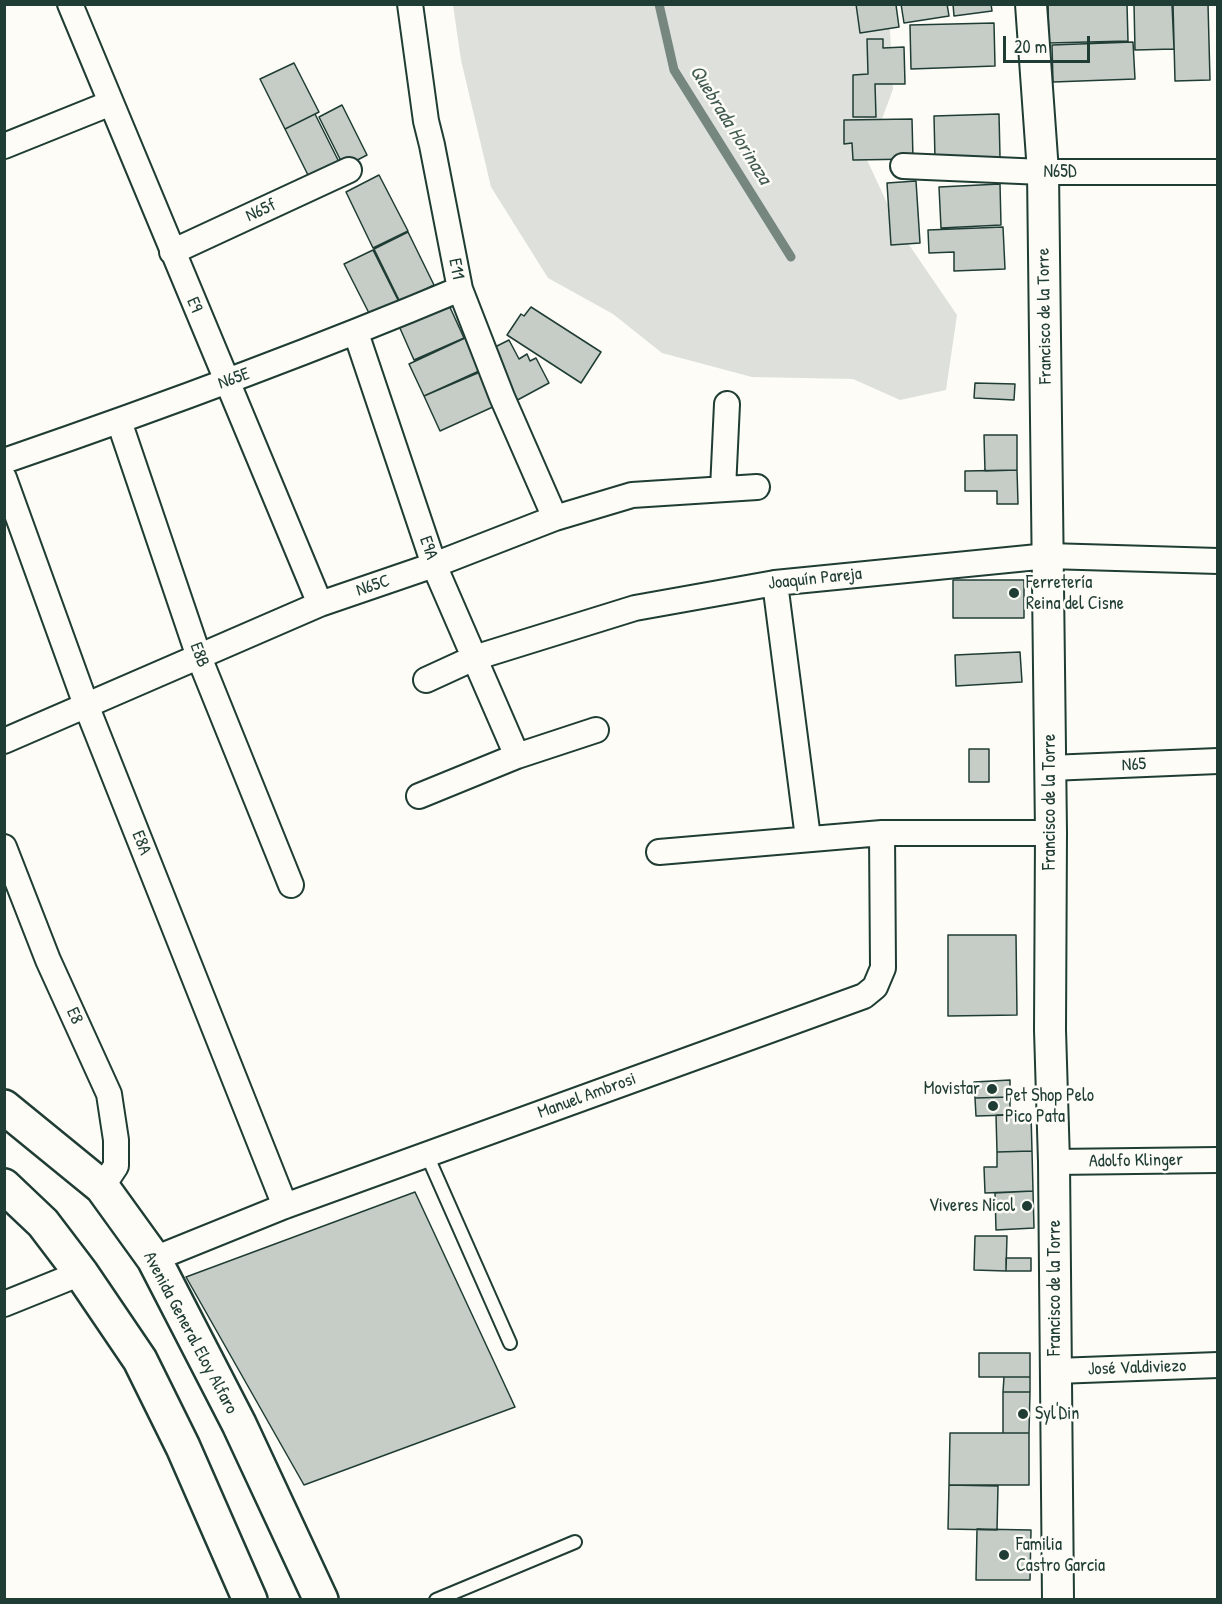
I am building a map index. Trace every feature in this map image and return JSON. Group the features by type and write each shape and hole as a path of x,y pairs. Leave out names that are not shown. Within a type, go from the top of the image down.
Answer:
{"main road":[{"name":"Avenida General Eloy Alfaro","path":"4,1107 102,1187 154,1259 239,1424 321,1599"},
{"path":"4,1186 43,1223 81,1273 140,1360 183,1447 250,1599"}],"street":[{"name":"E9","path":"70,4 320,604"},
{"name":"E11","path":"410,4 426,121 460,289 502,398 555,518"},
{"name":"Francisco de la Torre","path":"1031,4 1042,172 1058,1599"},
{"path":"4,146 111,103"},
{"name":"N65D","path":"903,166 1042,172 1218,172"},
{"name":"N65f","path":"172,252 350,170"},
{"name":"N65E","path":"4,460 226,382 356,333 460,289"},
{"name":"E9A","path":"356,333 434,565 517,756"},
{"path":"723,489 727,404"},
{"name":"E8B","path":"119,421 199,657 291,885"},
{"name":"E8A","path":"4,478 86,705 285,1206"},
{"name":"N65C","path":"4,741 320,604 434,565 555,518 632,495 758,487"},
{"name":"Joaquín Pareja","path":"426,680 474,658 635,608 775,583 1048,556 1218,561"},
{"path":"775,583 808,838"},
{"path":"419,796 517,756 596,730"},
{"name":"N65","path":"1050,768 1218,761"},
{"path":"658,852 882,833 1051,832"},
{"name":"Manuel Ambrosi","path":"154,1259 285,1206 864,996 874,987 883,968 882,833"},
{"name":"E8","path":"4,847 48,960 109,1094 116,1140 116,1166 102,1187"},
{"name":"Adolfo Klinger","path":"1054,1162 1218,1160"},
{"path":"4,1304 81,1273"},
{"name":"José Valdiviezo","path":"1056,1371 1218,1365"}],"lane":[{"path":"427,1155 510,1343"},
{"path":"436,1599 575,1542"}],"shaded area":[{"path":"453,5 886,5 890,30 893,89 867,160 901,233 957,315 946,390 900,400 853,379 752,377 662,353 613,314 548,278 491,187 461,60"}],"building":[{"path":"856,4 896,5 899,27 860,33"},
{"path":"901,4 947,4 949,16 904,23"},
{"path":"953,4 991,4 992,11 954,16"},
{"path":"1048,4 1127,4 1128,41 1049,43"},
{"path":"1134,4 1172,4 1174,49 1135,50"},
{"path":"1173,4 1208,4 1210,80 1175,81"},
{"path":"994,23 995,66 911,69 910,25"},
{"path":"867,39 883,39 883,48 904,47 905,84 875,84 876,117 853,117 853,75 868,74"},
{"path":"1133,42 1135,79 1053,82 1052,45"},
{"path":"294,63 319,112 285,129 260,79"},
{"path":"342,105 367,155 344,167 319,117"},
{"path":"315,114 342,168 312,183 285,129"},
{"path":"999,114 1000,157 935,159 934,116"},
{"path":"912,119 913,159 853,160 852,143 844,144 844,120"},
{"path":"379,175 408,231 373,248 346,192"},
{"path":"916,181 920,243 891,245 887,183"},
{"path":"1000,184 1001,225 941,228 939,187"},
{"path":"1003,227 1005,269 954,271 954,252 929,253 928,230"},
{"path":"408,232 434,285 400,302 374,249"},
{"path":"373,250 399,302 371,317 344,264"},
{"path":"448,303 464,338 414,360 399,326"},
{"path":"531,307 601,352 581,383 507,335 521,314 524,316"},
{"path":"465,338 479,371 424,396 409,364"},
{"path":"509,340 519,359 527,354 530,361 536,358 549,383 512,403 485,352"},
{"path":"480,372 495,406 440,431 424,396"},
{"path":"975,383 1015,384 1014,400 974,398"},
{"path":"984,435 1017,435 1017,470 985,471"},
{"path":"1017,470 1018,504 997,504 997,491 965,491 965,471"},
{"path":"953,580 1024,580 1024,618 953,618"},
{"path":"1020,652 1022,682 956,686 955,655"},
{"path":"969,749 989,749 989,782 969,782"},
{"path":"948,935 1016,935 1017,1015 948,1016"},
{"name":"Movistar","path":"1010,1080 1010,1097 975,1098 974,1082"},
{"name":"Pet Shop Pelo Pico Pata","path":"1010,1097 1010,1115 976,1116 975,1098"},
{"path":"1031,1114 1032,1151 997,1152 996,1115"},
{"path":"1032,1151 1033,1191 985,1193 984,1167 997,1167 997,1152"},
{"path":"1033,1191 1034,1228 996,1230 995,1193"},
{"path":"415,1192 515,1407 304,1485 186,1277"},
{"path":"975,1236 1007,1236 1006,1271 974,1270"},
{"path":"1006,1258 1031,1258 1031,1271 1006,1271"},
{"path":"979,1353 1030,1353 1030,1377 979,1377"},
{"path":"1004,1377 1030,1377 1030,1392 1003,1392"},
{"path":"1003,1392 1030,1392 1029,1433 1003,1433"},
{"path":"950,1433 1029,1433 1029,1485 949,1485"},
{"path":"949,1485 998,1486 997,1530 948,1529"},
{"name":"Familia Castro Garcia","path":"977,1529 1031,1530 1030,1580 976,1580"}],"waterway":[{"name":"Quebrada Horinaza","path":"659,4 674,70 791,257"}],"place":[{"name":"Ferretería Reina del Cisne","path":"1014,593"},
{"name":"Movistar","path":"992,1089"},
{"name":"Pet Shop Pelo Pico Pata","path":"993,1106"},
{"name":"Viveres Nicol","path":"1027,1206"},
{"name":"Syl'Din","path":"1023,1414"},
{"name":"Familia Castro Garcia","path":"1004,1555"}]}
